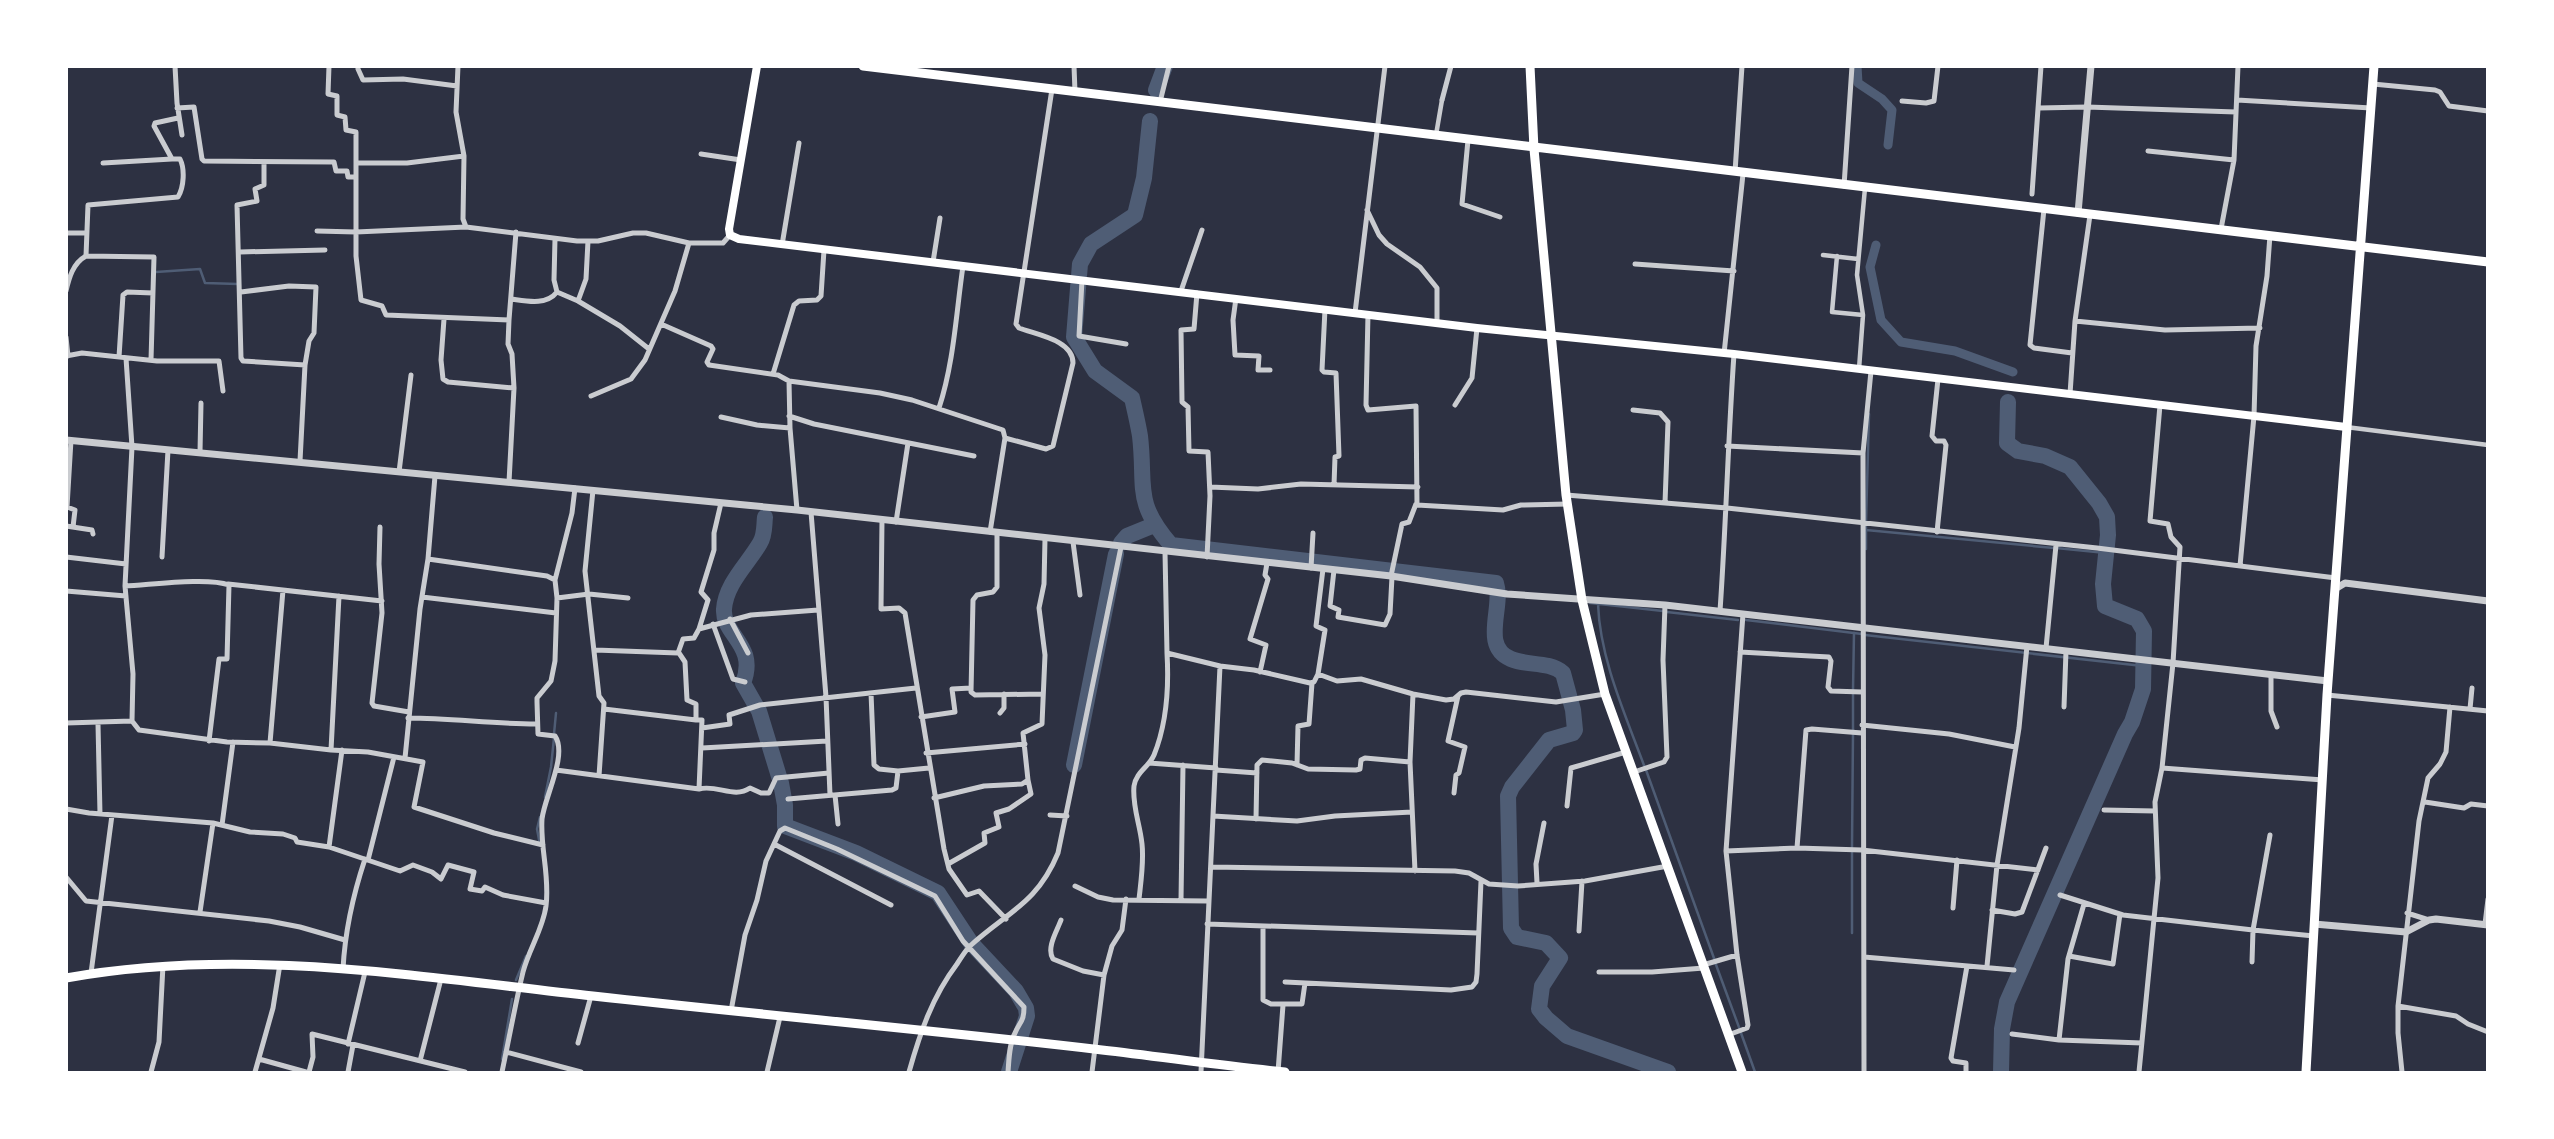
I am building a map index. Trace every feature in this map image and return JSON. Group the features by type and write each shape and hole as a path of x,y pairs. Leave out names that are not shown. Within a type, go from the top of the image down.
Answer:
{"main road":[{"path":"757,66 730,235 739,239 1477,328 1734,354 2346,427"},
{"path":"863,66 2487,262"},
{"path":"1530,66 1534,149 1567,499 1582,600 1605,694 1742,1073"},
{"path":"2306,1073 2327,695 2374,66"},
{"path":"66,978 163,965 280,964 520,986 780,1017 1095,1049 1201,1068 1285,1073"}],"street":[{"path":"175,66 181,135"},
{"path":"329,66 327,93 337,97 337,115 345,117 347,131 356,131 356,232 361,300 382,306 386,314 509,320"},
{"path":"458,66 456,112 464,156 463,219 466,227"},
{"path":"1074,66 1074,92"},
{"path":"1155,101 1169,66"},
{"path":"1355,313 1385,66"},
{"path":"1436,135 1451,66"},
{"path":"1724,354 1734,271 1742,66"},
{"path":"1844,186 1852,66"},
{"path":"1902,101 1926,103 1934,100 1938,66"},
{"path":"2032,194 2041,66"},
{"path":"2078,213 2091,66"},
{"path":"2221,229 2234,160 2238,66"},
{"path":"358,69 363,80 408,79 457,86"},
{"path":"2373,84 2435,90 2440,92 2449,106 2487,111"},
{"path":"1004,438 1046,449 1054,446 1073,363 1073,357 1066,345 1016,326 1052,89"},
{"path":"2237,100 2371,108"},
{"path":"177,108 194,107 203,160 334,162 336,171 347,171 348,177 356,177"},
{"path":"2039,108 2236,112"},
{"path":"172,159 155,124 178,118"},
{"path":"1468,140 1462,204 1500,217"},
{"path":"782,245 799,143"},
{"path":"2148,151 2234,160"},
{"path":"701,155 741,160"},
{"path":"356,163 407,163 464,156"},
{"path":"86,256 88,205 180,195 182,160 103,163"},
{"path":"264,163 264,185 254,189 257,201 237,205 242,360 305,365"},
{"path":"1859,369 1863,315 1857,275 1865,188"},
{"path":"2044,209 2030,345 2034,348 2072,353"},
{"path":"1367,210 1379,235 1387,244 1420,267 1437,288 1437,322"},
{"path":"2070,394 2075,321 2090,215"},
{"path":"933,262 940,218"},
{"path":"317,231 466,227 588,241 646,233 689,243 723,243 730,235"},
{"path":"1181,291 1202,230"},
{"path":"509,482 514,388 509,320 516,232"},
{"path":"66,233 86,233"},
{"path":"2240,566 2254,416 2255,371 2270,235"},
{"path":"555,239 554,279 557,292"},
{"path":"578,301 587,275 588,241"},
{"path":"592,396 631,379 645,360 676,291 689,243"},
{"path":"240,252 325,250"},
{"path":"773,374 794,305 799,301 817,300 821,296 824,250"},
{"path":"1823,255 1858,259"},
{"path":"66,291 76,264 86,256 154,257 151,360"},
{"path":"1838,256 1832,312 1863,315"},
{"path":"1635,264 1734,271"},
{"path":"939,408 954,349 956,311 963,266"},
{"path":"1078,280 1079,336 1126,345"},
{"path":"241,292 289,286 316,287 314,333 309,341 305,365 300,461"},
{"path":"153,293 127,292 123,295 123,357 132,447 124,586 133,674 132,721 139,730 209,740 368,752 423,762 414,807 494,833 543,845"},
{"path":"511,299 538,302 552,298 557,292"},
{"path":"557,292 620,326 649,349"},
{"path":"1196,294 1194,329 1182,329 1180,332 1182,402 1188,407 1189,452 1208,452 1208,554"},
{"path":"1236,298 1233,320 1235,355 1259,356 1258,370 1270,370"},
{"path":"1325,310 1322,370 1336,373 1339,456 1335,457 1334,485"},
{"path":"1334,570 1330,606 1339,610 1338,617 1386,625 1390,614 1391,574 1402,524 1409,522 1416,504 1416,406 1368,410 1368,314"},
{"path":"444,318 443,379 448,382 514,388"},
{"path":"2075,321 2165,330 2260,328"},
{"path":"661,324 711,346 713,349 707,362 709,365 773,374 789,381 880,393 939,408 1003,430 993,533 997,587 993,592 977,595 973,600 971,688 972,694 975,695 1043,694"},
{"path":"1455,405 1472,378 1477,328"},
{"path":"66,337 67,356 82,353 151,360 219,361 223,391"},
{"path":"1720,611 1734,354"},
{"path":"1864,1073 1863,453 1871,371"},
{"path":"399,472 411,375"},
{"path":"1937,532 1946,446 1944,441 1936,441 1932,436 1938,379"},
{"path":"789,381 789,416 797,510"},
{"path":"200,452 201,403"},
{"path":"2140,1073 2158,878 2155,811 2173,663 2180,547 2171,537 2168,524 2150,521 2160,405"},
{"path":"1633,410 1660,413 1668,422 1665,503"},
{"path":"789,416 814,424 974,456"},
{"path":"721,417 757,425 790,428"},
{"path":"2346,427 2487,445"},
{"path":"93,534 92,530 70,526 75,510 67,508 69,440 797,510 1165,552 1208,554 1267,563 1311,563 1323,569 1391,574 1507,594 1665,605 1864,627 2027,651 2046,648 2065,653 2328,681"},
{"path":"896,522 908,443"},
{"path":"1727,446 1863,453"},
{"path":"162,557 167,450"},
{"path":"405,758 435,476"},
{"path":"1210,487 1258,489 1301,484 1418,487"},
{"path":"502,1073 524,970 544,916 546,903 547,878 542,819 556,770 558,740 555,736 538,734 537,698 551,681 555,661 555,580 572,513 575,488"},
{"path":"593,490 585,570 599,696 604,702 599,776"},
{"path":"1416,504 1503,510 1567,499 1727,508 2097,548 2240,566 2335,584 2487,599"},
{"path":"696,720 696,704 687,700 682,656 684,639 694,638 708,600 701,593 714,550 714,533 721,503"},
{"path":"811,512 826,697 829,773 838,824"},
{"path":"882,520 881,609 899,608 905,613 926,753 948,864 968,896 979,891 1003,916"},
{"path":"380,527 382,601 372,705 409,715 490,724 536,724"},
{"path":"1311,563 1313,533"},
{"path":"948,864 985,843 984,834 999,827 996,813 1009,810 1031,794 1023,733 1042,725 1045,655 1039,608 1044,584 1045,539"},
{"path":"1073,542 1080,595"},
{"path":"2046,648 2056,545"},
{"path":"909,1073 921,1031 936,995 969,944 1003,916 1032,897 1058,853 1121,547"},
{"path":"1139,899 1143,854 1133,805 1133,790 1137,775 1149,763 1160,736 1166,705 1165,552"},
{"path":"66,557 125,564"},
{"path":"428,559 547,576 555,580"},
{"path":"1260,672 1266,645 1250,639 1268,579 1265,575 1267,563"},
{"path":"1297,765 1297,726 1309,724 1312,683 1318,674 1325,630 1316,626 1323,569"},
{"path":"124,586 199,582 382,601"},
{"path":"209,740 219,659 227,659 228,584"},
{"path":"270,743 283,590"},
{"path":"66,591 125,596"},
{"path":"557,598 589,594 628,597"},
{"path":"331,750 339,596"},
{"path":"422,597 556,613"},
{"path":"1634,772 1664,762 1667,757 1663,660 1665,605"},
{"path":"699,629 727,620 765,613 818,610"},
{"path":"1728,1035 1747,1028 1748,1025 1737,955 1726,851 1743,614"},
{"path":"727,620 748,653"},
{"path":"713,624 733,679 744,681"},
{"path":"595,650 682,656"},
{"path":"1987,966 1997,865 2027,651"},
{"path":"1740,652 1829,657 1831,661 1828,687 1831,691 1862,692"},
{"path":"1167,653 1312,683"},
{"path":"2064,707 2065,653"},
{"path":"1201,1068 1220,666"},
{"path":"1318,674 1337,681 1361,679 1446,701 1466,692 1556,702 1605,694"},
{"path":"2271,674 2271,710 2277,727"},
{"path":"702,728 730,724 729,715 757,706 916,688"},
{"path":"921,717 954,712 956,709 952,689 971,688"},
{"path":"2470,709 2472,688"},
{"path":"871,693 874,765 879,769 895,771 929,768"},
{"path":"1000,713 1004,708 1004,694"},
{"path":"1413,694 1410,762 1415,871"},
{"path":"2327,695 2487,711"},
{"path":"1454,793 1456,775 1459,773 1465,747 1448,741 1458,696"},
{"path":"2402,1073 2398,1006 2416,842 2428,778 2446,752 2450,707"},
{"path":"604,709 702,720 699,789"},
{"path":"66,723 132,721"},
{"path":"98,724 100,814"},
{"path":"1862,725 1949,734 2015,747"},
{"path":"1797,848 1806,730 1862,733"},
{"path":"702,748 827,741"},
{"path":"222,825 233,742"},
{"path":"926,753 1025,744"},
{"path":"329,847 342,750"},
{"path":"1567,806 1571,768 1626,752"},
{"path":"343,969 345,940 355,888 367,859 394,757"},
{"path":"1256,819 1257,765 1263,760 1308,769 1356,771 1361,768 1363,758 1410,762"},
{"path":"1149,763 1257,773"},
{"path":"1181,900 1183,765"},
{"path":"2162,768 2323,780"},
{"path":"556,770 736,793 750,788 769,793 776,778 829,773"},
{"path":"788,799 895,789 895,771"},
{"path":"934,798 985,786 1023,783 1028,780"},
{"path":"2425,802 2464,808 2471,804 2487,806"},
{"path":"66,809 213,823 250,832 283,834 295,838 297,842 329,847 400,871 413,864 441,879 448,865 474,872 470,889 482,891 485,887 503,895 546,903"},
{"path":"2104,810 2155,811"},
{"path":"1213,816 1297,821 1412,812"},
{"path":"91,973 112,814"},
{"path":"1049,815 1066,815"},
{"path":"1537,883 1536,864 1544,822"},
{"path":"201,912 213,823"},
{"path":"731,1011 745,935 757,900 766,860 783,828 837,849 935,896 969,944 1024,1007 1024,1019 1015,1031 1008,1073"},
{"path":"2252,962 2253,930 2270,835"},
{"path":"774,844 891,905"},
{"path":"1992,910 2020,914 2046,848"},
{"path":"1726,851 1862,849 2038,870"},
{"path":"1953,908 1957,860"},
{"path":"1212,867 1462,871 1480,881 1518,886 1582,881 1668,866"},
{"path":"66,877 83,899 201,912 300,927 345,940"},
{"path":"1285,982 1463,989 1472,987 1477,974 1480,881"},
{"path":"1579,931 1582,881"},
{"path":"1075,886 1105,899 1208,901"},
{"path":"2060,895 2120,914 2314,936"},
{"path":"1093,1073 1104,975 1112,946 1122,930 1126,899"},
{"path":"2407,913 2429,919 2486,925 2487,899"},
{"path":"2059,1040 2069,956 2084,904"},
{"path":"2069,956 2113,964 2120,914"},
{"path":"2314,924 2406,932 2429,919"},
{"path":"1061,920 1050,949 1053,959 1083,971 1104,975"},
{"path":"1207,924 1478,933"},
{"path":"1263,926 1261,997 1264,1002 1302,1004 1305,983"},
{"path":"1599,972 1651,972 1704,967 1737,955"},
{"path":"1864,957 2014,970"},
{"path":"255,1073 273,1009 280,964"},
{"path":"151,1073 159,1042 163,965"},
{"path":"1966,1073 1966,1063 1953,1061 1951,1058 1967,966"},
{"path":"348,1073 365,972"},
{"path":"420,1061 440,979"},
{"path":"578,1043 591,996"},
{"path":"1278,1072 1283,1005"},
{"path":"2398,1006 2456,1016 2487,1032"},
{"path":"770,1072 780,1017"},
{"path":"259,1059 307,1073 313,1057 312,1034 465,1073"},
{"path":"2012,1034 2059,1040 2142,1043"},
{"path":"506,1052 581,1073"}],"waterway":[{"path":"1156,90 1165,66"},
{"path":"1857,66 1858,83 1882,99 1892,110 1888,145"},
{"path":"1150,121 1144,178 1135,215 1091,244 1080,264 1074,337 1095,371 1132,398 1140,436 1143,493 1151,517 1171,545 1496,583 1497,645 1502,653 1511,659 1545,665 1563,673 1573,710 1573,733 1549,740 1508,796 1511,928 1517,937 1546,943 1560,958 1542,986 1539,1009 1567,1036 1668,1072"},
{"path":"1876,245 1870,267 1881,320 1901,342 1955,351 2013,372"},
{"path":"156,272 200,269 205,283 238,284"},
{"path":"2001,1072 2002,1029 2007,1002 2132,722 2143,689 2144,631 2137,619 2105,606 2103,584 2107,517 2099,503 2070,467 2045,456 2018,451 2007,443 2008,402"},
{"path":"1866,522 1869,414"},
{"path":"765,517 762,540 733,582 724,609 728,626 746,659 743,683 759,711 781,783 785,826 856,853 938,893 971,943 1016,991 1026,1008 1027,1016 1009,1072"},
{"path":"1121,543 1127,536 1154,525"},
{"path":"1866,527 1866,549"},
{"path":"1866,530 2054,548"},
{"path":"2056,548 2106,553"},
{"path":"1074,765 1116,554"},
{"path":"1590,603 1663,611"},
{"path":"1598,604 1609,667 1645,768"},
{"path":"1667,612 1738,620"},
{"path":"1746,620 1862,634"},
{"path":"1853,690 1854,633"},
{"path":"1865,635 2143,666"},
{"path":"1853,694 1853,731"},
{"path":"554,734 556,713"},
{"path":"1852,847 1853,733"},
{"path":"545,797 554,738"},
{"path":"1646,770 1715,961"},
{"path":"540,817 537,829 540,845"},
{"path":"1852,852 1852,933"},
{"path":"516,980 526,956"},
{"path":"1715,962 1740,1030"},
{"path":"502,1059 512,999"},
{"path":"1741,1033 1755,1072"}]}
